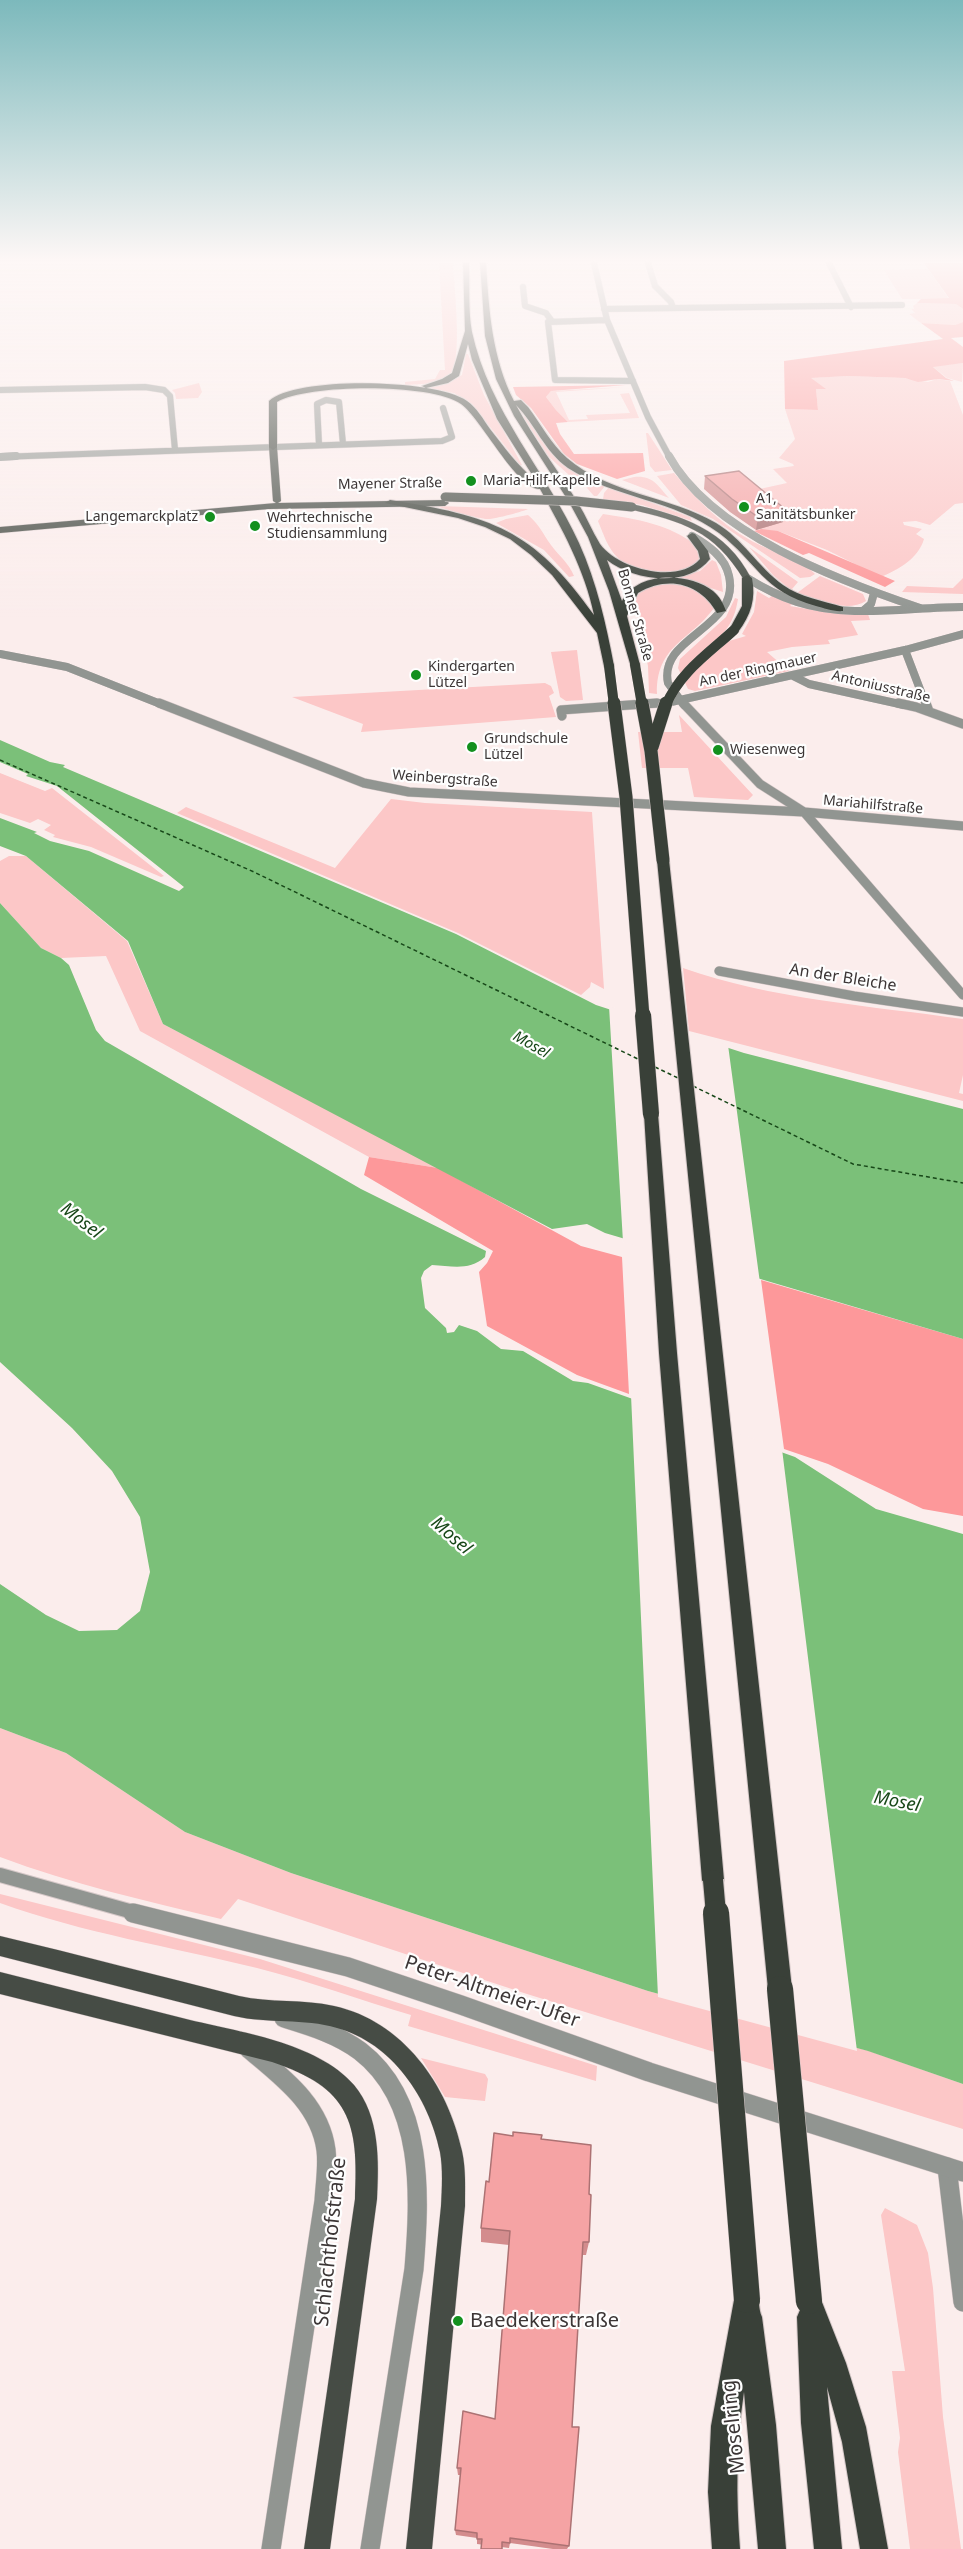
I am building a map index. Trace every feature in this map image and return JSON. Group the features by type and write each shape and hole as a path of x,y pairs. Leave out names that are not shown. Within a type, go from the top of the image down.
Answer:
{"highway":[{"path":"406,388 441,382"},
{"name":"Bonner Straße","path":"485,382 501,419 567,529 590,582 609,666 626,797 668,1353 747,2300"},
{"name":"Bonner Straße","path":"501,382 523,426 584,520 615,590 635,665 651,751 764,1835 809,2301"},
{"path":"273,447 272,405 280,394 312,388 406,388 443,392 464,402 512,463 547,493"},
{"path":"506,392 524,407 553,448 570,464 608,484 687,512 715,526 737,542 777,591 797,600 839,609"},
{"path":"390,503 469,517 498,528 524,542 565,582 604,638"},
{"path":"596,544 621,565 631,569 646,573 677,573 697,567 705,559 704,551 692,536"},
{"path":"651,751 665,706 674,688 691,669 734,630 748,606 747,578"},
{"path":"622,617 628,598 634,591 643,586 663,582 688,584 709,591 718,600 721,611"},
{"path":"726,2549 722,2492 724,2426 747,2300"},
{"name":"Moselring","path":"747,2300 762,2425 772,2549"},
{"path":"809,2301 815,2423 828,2549"},
{"path":"809,2301 841,2388 852,2426 860,2459 874,2549"}],"main road":[{"path":"273,447 277,501"},
{"name":"Mayener Straße","path":"0,530 256,507 445,500"},
{"name":"Mayener Straße","path":"28,527 53,522 277,501 445,500 629,510 666,515 700,530 731,553 747,578"},
{"name":"Mayener Straße","path":"629,510 692,536"},
{"path":"0,1946 261,2012 314,2013 359,2024 395,2048 417,2073 441,2116 446,2133 451,2153 453,2206 419,2549"},
{"name":"Schlachthofstraße","path":"0,1983 244,2044 296,2061 332,2080 349,2096 358,2112 365,2135 368,2164 366,2199 317,2549"}],"street":[{"path":"633,382 661,444 679,471 712,507 740,530 874,593 920,608"},
{"path":"0,390 145,387 164,390 170,396 175,450"},
{"path":"319,445 317,404 326,400 339,402 343,444"},
{"path":"0,457 447,440 452,437 443,408"},
{"name":"Mayener Straße","path":"692,536 715,552 730,576 732,594 721,611"},
{"name":"Mayener Straße","path":"747,578 777,591"},
{"path":"864,610 872,604 874,593"},
{"path":"839,609 963,607"},
{"path":"680,700 669,685 668,667 681,648 721,611"},
{"name":"An der Ringmauer","path":"562,716 561,710 680,700 906,650 963,634"},
{"path":"906,650 929,711"},
{"name":"Weinbergstraße","path":"0,654 67,667 384,789 804,812"},
{"name":"Antoniusstraße","path":"793,676 809,684 929,711 963,724"},
{"name":"Mariahilfstraße","path":"680,700 760,784 804,812 963,826"},
{"path":"804,812 963,995"},
{"name":"An der Bleiche","path":"719,971 854,996 963,1012"},
{"name":"Peter-Altmeier-Ufer","path":"0,1875 110,1908 281,1948 345,1966 409,1986 650,2072 955,2169"},
{"path":"261,2012 323,2030 364,2053 380,2070 394,2091 412,2140 418,2204 416,2248 370,2549"},
{"path":"244,2044 301,2096 314,2113 323,2131 326,2148 324,2201 271,2549"},
{"path":"955,2169 963,2302"}],"shaded area":[{"path":"405,382 435,382 405,385"},
{"path":"449,382 479,382 522,465 472,404 454,393 427,388"},
{"path":"784,382 816,382 826,389 816,389 818,410 785,409"},
{"path":"815,382 950,382 963,415 963,503 955,504 930,525 916,521 903,522 904,525 922,529 916,534 924,539 913,558 881,577 827,550 778,531 764,531 758,526 746,492 787,483 773,469 794,466 779,458 795,439 785,409 818,410 816,389 825,389"},
{"path":"199,383 202,392 198,398 176,399 172,390"},
{"path":"626,385 551,391 546,397 568,422 556,423 560,434 574,454 643,453 645,471 617,479 577,464 564,454 531,408 516,395 513,387"},
{"path":"626,387 556,392 569,420 588,419 586,415 630,413 620,394 629,393 639,418 568,422 546,397 551,391"},
{"path":"526,416 559,458 579,474 605,486 597,496 594,496 580,480 569,475 549,457 523,417"},
{"path":"646,433 672,470 655,472 650,466"},
{"path":"674,473 728,526 757,544 802,564 815,574 800,578 713,519 681,505 657,476"},
{"path":"634,477 651,480 669,498 622,480"},
{"path":"609,487 690,517 692,521 642,505 603,499"},
{"path":"437,506 528,509 487,519"},
{"path":"603,514 640,521 675,532 697,546 700,558 693,565 672,573 636,569 618,558 609,546 598,521"},
{"path":"528,515 567,563 574,576 569,577 544,550 496,523"},
{"path":"761,529 778,531 895,581 885,587 809,553 803,555 754,531"},
{"path":"749,547 798,582 792,589 797,593 820,576 863,594 866,601 852,606 843,606 804,595 790,606 825,612 868,614 870,620 851,621 858,635 828,640 830,644 792,647 767,652 789,671 695,691 688,689 678,668 680,659 726,617 735,598 738,599 732,620 725,631 709,647 746,636 742,634 754,612 757,591 769,598 786,586 773,575"},
{"path":"712,560 716,562 721,575 723,592 686,580 674,579 700,571"},
{"path":"963,578 963,594 902,592 907,586 953,588"},
{"path":"677,584 707,593 714,608 668,654 658,678 657,694 649,693 648,666 634,601 646,589 658,585"},
{"path":"577,650 583,700 566,701 560,697 551,652"},
{"path":"545,683 551,686 554,693 549,696 556,717 361,732 363,724 292,697"},
{"path":"679,715 753,795 748,800 694,797 688,768 642,768 638,732 682,732"},
{"path":"0,773 45,791 52,788 164,876 161,877 91,847 53,837 55,835 44,830 51,825 38,819 30,823 0,813"},
{"path":"391,799 592,812 604,989 591,982 590,987 581,995 458,933 177,813 186,807 335,868"},
{"path":"9,856 26,856 127,941 163,1024 438,1168 369,1157 140,1031 106,956 61,958 41,948 0,903 0,861"},
{"path":"683,968 716,979 786,994 963,1019 963,1075 959,1093 963,1094 963,1101 689,1031"},
{"path":"369,1157 438,1168 581,1246 622,1257 629,1394 577,1375 487,1326 479,1272 493,1251 364,1175"},
{"path":"761,1280 963,1339 963,1516 923,1509 828,1464 784,1449"},
{"path":"0,1728 66,1753 185,1832 291,1873 648,1991 869,2051 963,2084 963,2129 527,1994 238,1899 221,1919 82,1884 0,1857"},
{"path":"0,1894 260,1959 597,2066 596,2081 408,2026 411,2015 296,1979 31,1914 0,1903"},
{"path":"421,2058 485,2074 488,2079 485,2101 445,2097"},
{"path":"885,2208 917,2225 928,2253 943,2417 961,2549 910,2549 898,2452 900,2438 892,2371 905,2371 881,2215"}],"water":[{"name":"Mosel","path":"0,740 50,762 65,765 63,767 456,934 596,1005 744,1053 963,1109 963,1339 605,1233 587,1224 552,1229 163,1024 128,941 26,856 0,846 0,818 37,832 34,833 50,841 89,851 179,891 184,887 57,786 26,776 28,774 0,762"},
{"name":"Mosel","path":"0,903 41,948 61,958 69,965 96,1030 105,1041 361,1189 486,1251 485,1257 473,1264 460,1267 432,1265 424,1271 421,1278 425,1308 446,1328 447,1333 454,1332 459,1325 477,1331 501,1349 523,1351 573,1381 588,1383 795,1457 876,1509 963,1534 963,2084 868,2051 648,1991 291,1873 185,1832 66,1753 0,1728 0,1584 46,1615 79,1631 117,1630 140,1611 150,1572 140,1517 112,1471 72,1428 0,1362"}],"pier":[{"path":"609,1006 728,1045 760,1283 623,1242"},
{"path":"631,1395 782,1449 857,2051 658,1997"}],"building":[{"path":"739,471 785,509 758,517 705,476"},
{"path":"513,2132 542,2135 541,2139 591,2145 589,2242 583,2242 572,2427 579,2427 569,2546 510,2538 510,2543 502,2542 502,2549 481,2549 482,2539 477,2539 477,2533 455,2530 461,2468 457,2468 463,2411 495,2419 510,2231 481,2228 494,2133 513,2136"}],"ferry route":[{"path":"0,760 254,872 640,1060"},
{"path":"655,1067 678,1078"},
{"path":"693,1086 853,1164 963,1183"}],"place":[{"name":"Maria-Hilf-Kapelle","path":"471,481"},
{"name":"A1, Sanitätsbunker","path":"744,507"},
{"name":"Langemarckplatz","path":"210,517"},
{"name":"Wehrtechnische Studiensammlung","path":"255,526"},
{"name":"Kindergarten Lützel","path":"416,675"},
{"name":"Grundschule Lützel","path":"472,747"},
{"name":"Wiesenweg","path":"718,750"},
{"name":"Baedekerstraße","path":"458,2321"}]}
